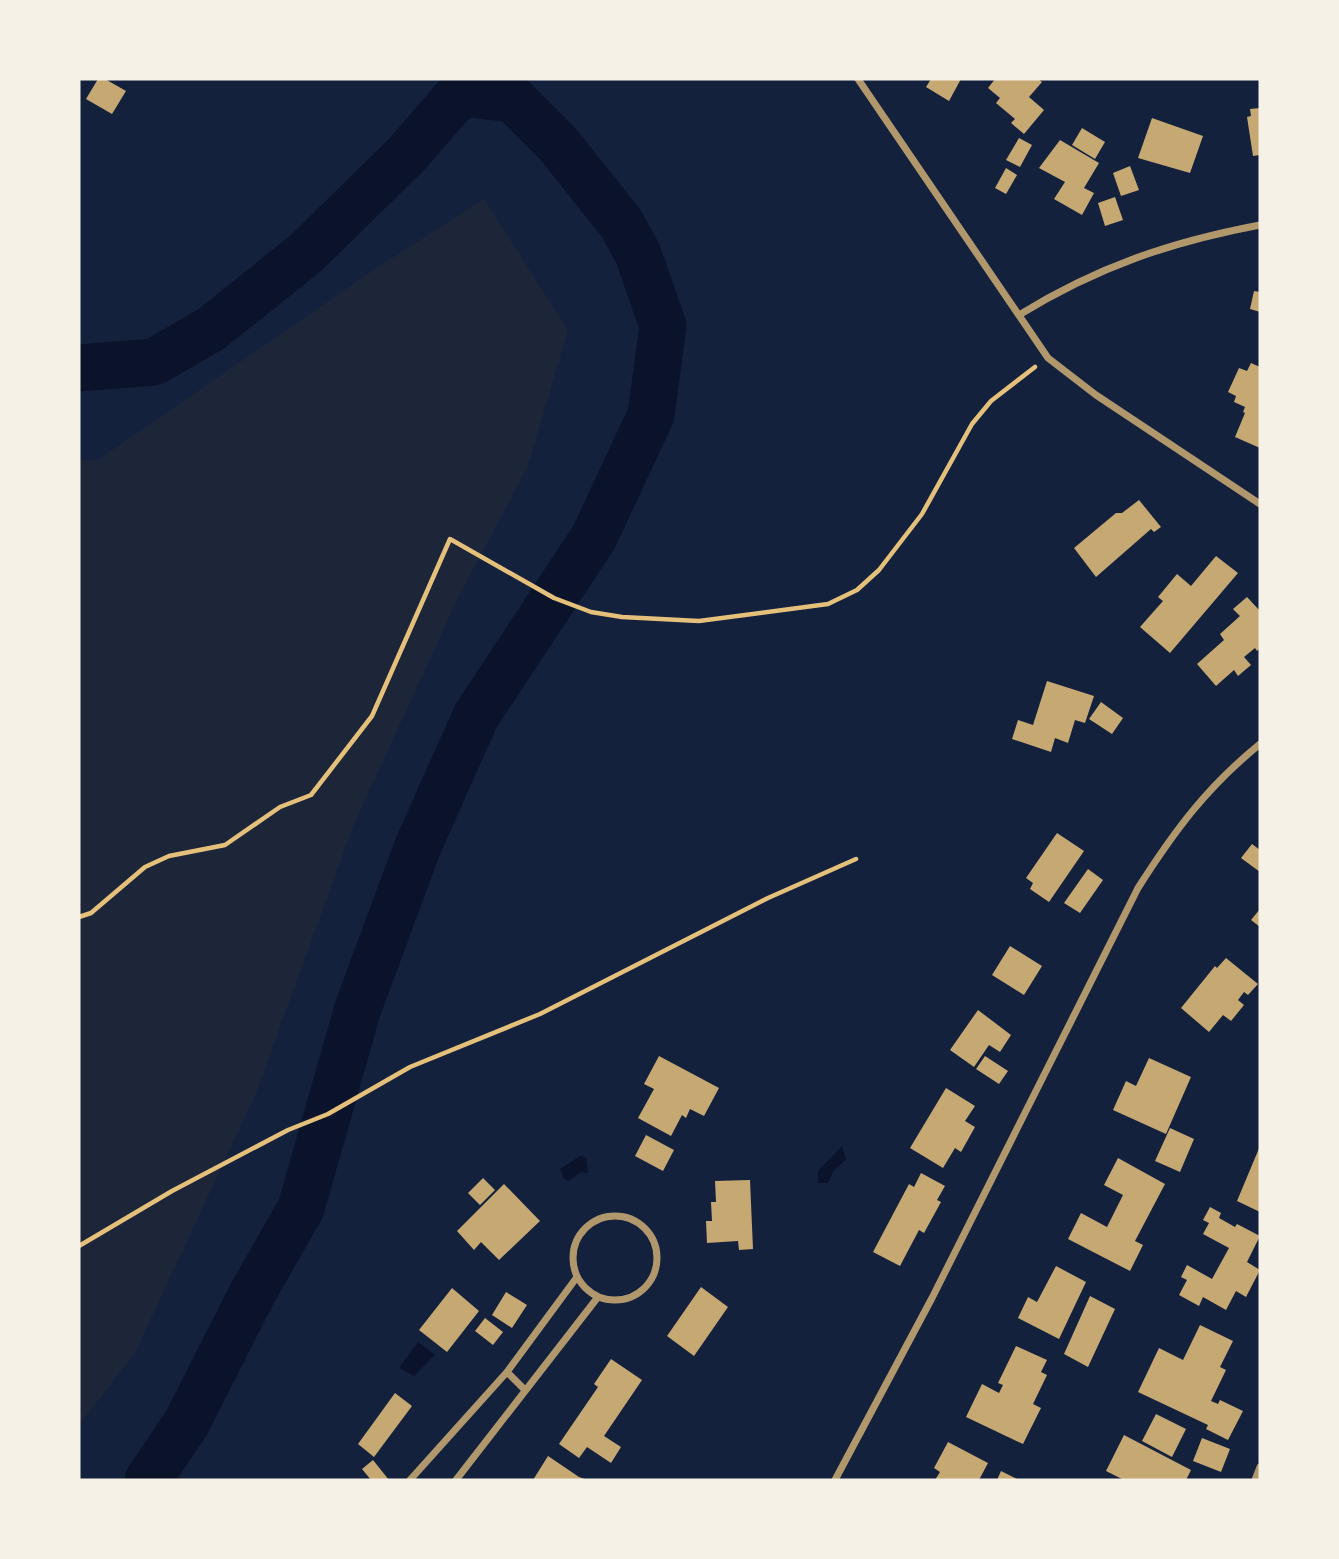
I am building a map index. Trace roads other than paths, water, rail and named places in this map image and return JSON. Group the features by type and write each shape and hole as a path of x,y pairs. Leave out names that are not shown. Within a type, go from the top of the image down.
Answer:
{"street":[{"path":"858,79 1048,358 1096,395 1260,504"},
{"path":"1019,315 1063,288 1136,255 1197,237 1260,225"},
{"path":"835,1480 944,1274 1138,888 1176,828 1199,800 1260,744"},
{"path":"608,1216 628,1217 645,1228 655,1244 657,1264 650,1282 636,1295 617,1301 598,1297 582,1285 577,1277 573,1258 578,1239 590,1224 608,1216"},
{"path":"410,1480 507,1372 577,1277"},
{"path":"456,1480 598,1297"},
{"path":"507,1372 525,1390"},
{"path":"1255,1480 1260,1467"}],"waterway":[{"path":"79,368 154,362 211,329 306,253 407,154 460,93 513,99 558,144 621,223 638,254 663,326 651,415 594,537 476,716 418,846 358,1008 301,1208 252,1294 186,1424 148,1480"}]}
